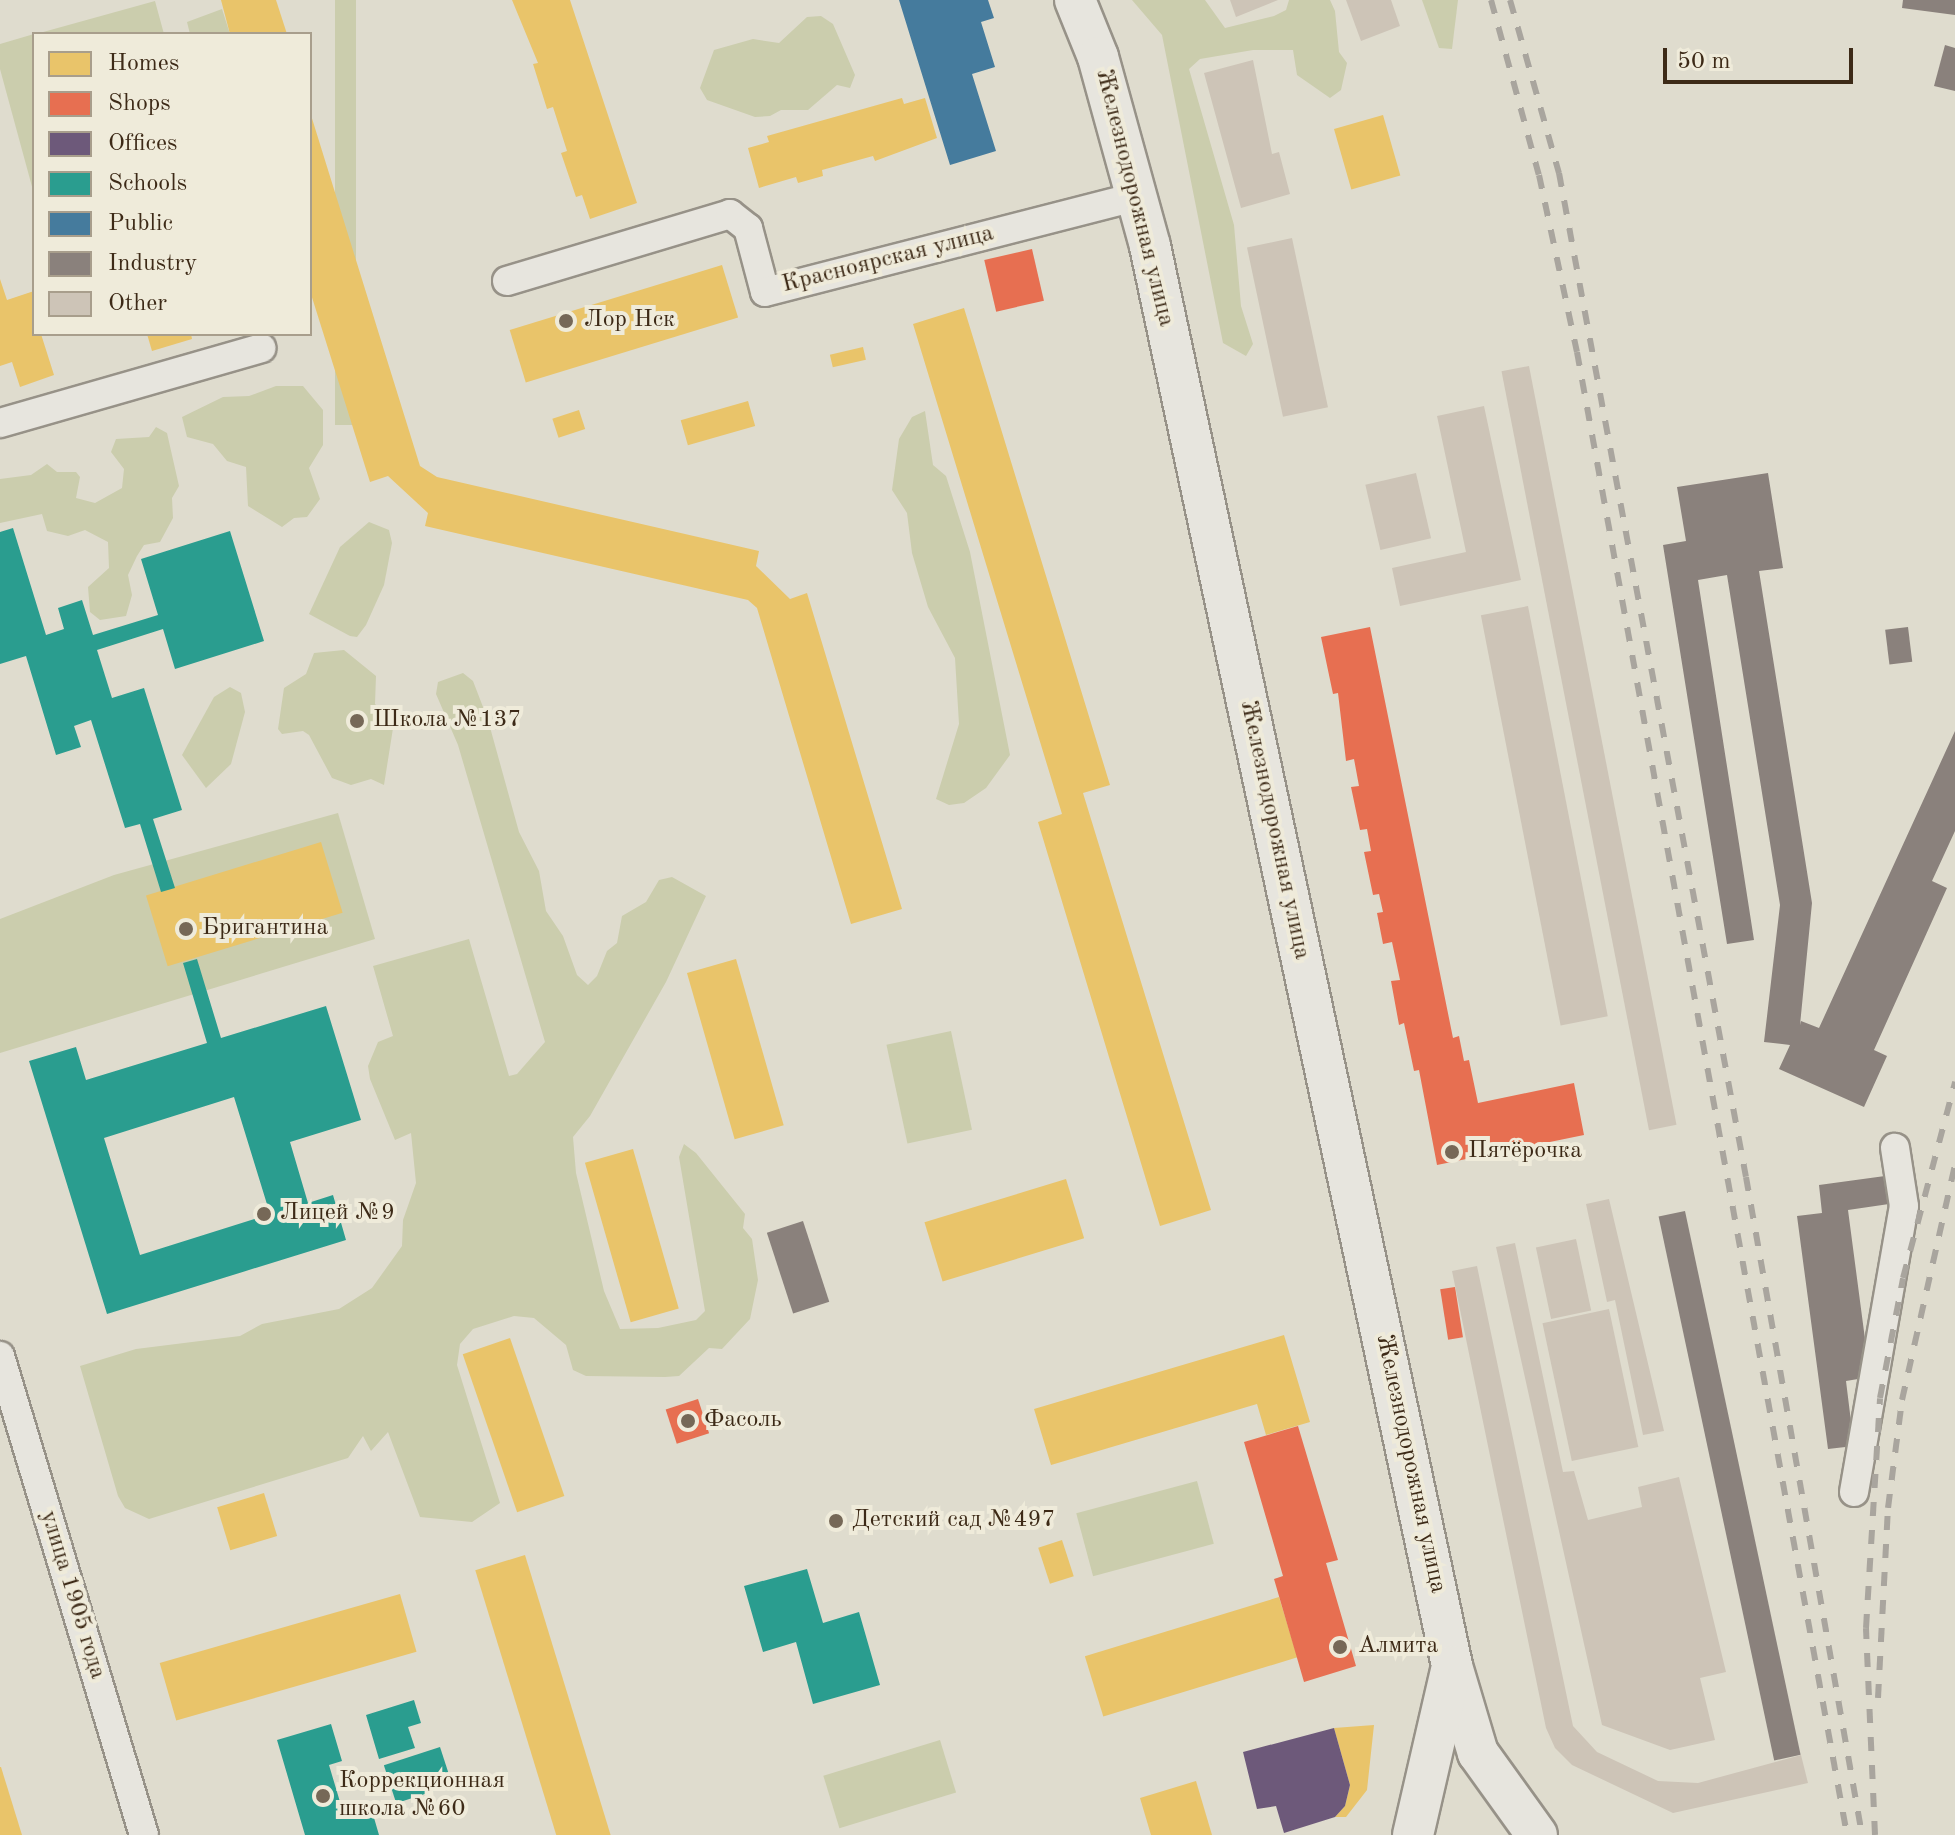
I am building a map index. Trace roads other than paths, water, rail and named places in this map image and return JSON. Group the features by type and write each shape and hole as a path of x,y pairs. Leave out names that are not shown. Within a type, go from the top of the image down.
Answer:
{"street":[{"name":"Железнодорожная улица","path":"1075,0 1098,57 1138,196 1452,1666 1478,1753 1537,1835"},
{"name":"Красноярская улица","path":"507,281 730,214 748,228 765,292 1138,196"},
{"path":"0,423 261,348"},
{"path":"1854,1492 1904,1206 1895,1148"},
{"name":"улица 1905 года","path":"0,1356 144,1835"},
{"path":"1413,1835 1452,1666"}],"railway":[{"path":"1491,0 1539,175 1577,352 1847,1835"},
{"path":"1510,0 1559,173 1746,1177 1862,1835"},
{"path":"1875,1835 1866,1628 1880,1398 1903,1278 1955,1082"},
{"path":"1878,1698 1888,1508 1902,1400 1955,1165"}],"place":[{"name":"Лор Нск","path":"566,321"},
{"name":"Школа №137","path":"357,721"},
{"name":"Бригантина","path":"186,929"},
{"name":"Пятёрочка","path":"1452,1152"},
{"name":"Лицей №9","path":"264,1214"},
{"name":"Фасоль","path":"688,1421"},
{"name":"Детский сад №497","path":"836,1521"},
{"name":"Алмита","path":"1340,1647"},
{"name":"Коррекционная школа №60","path":"323,1796"}]}
